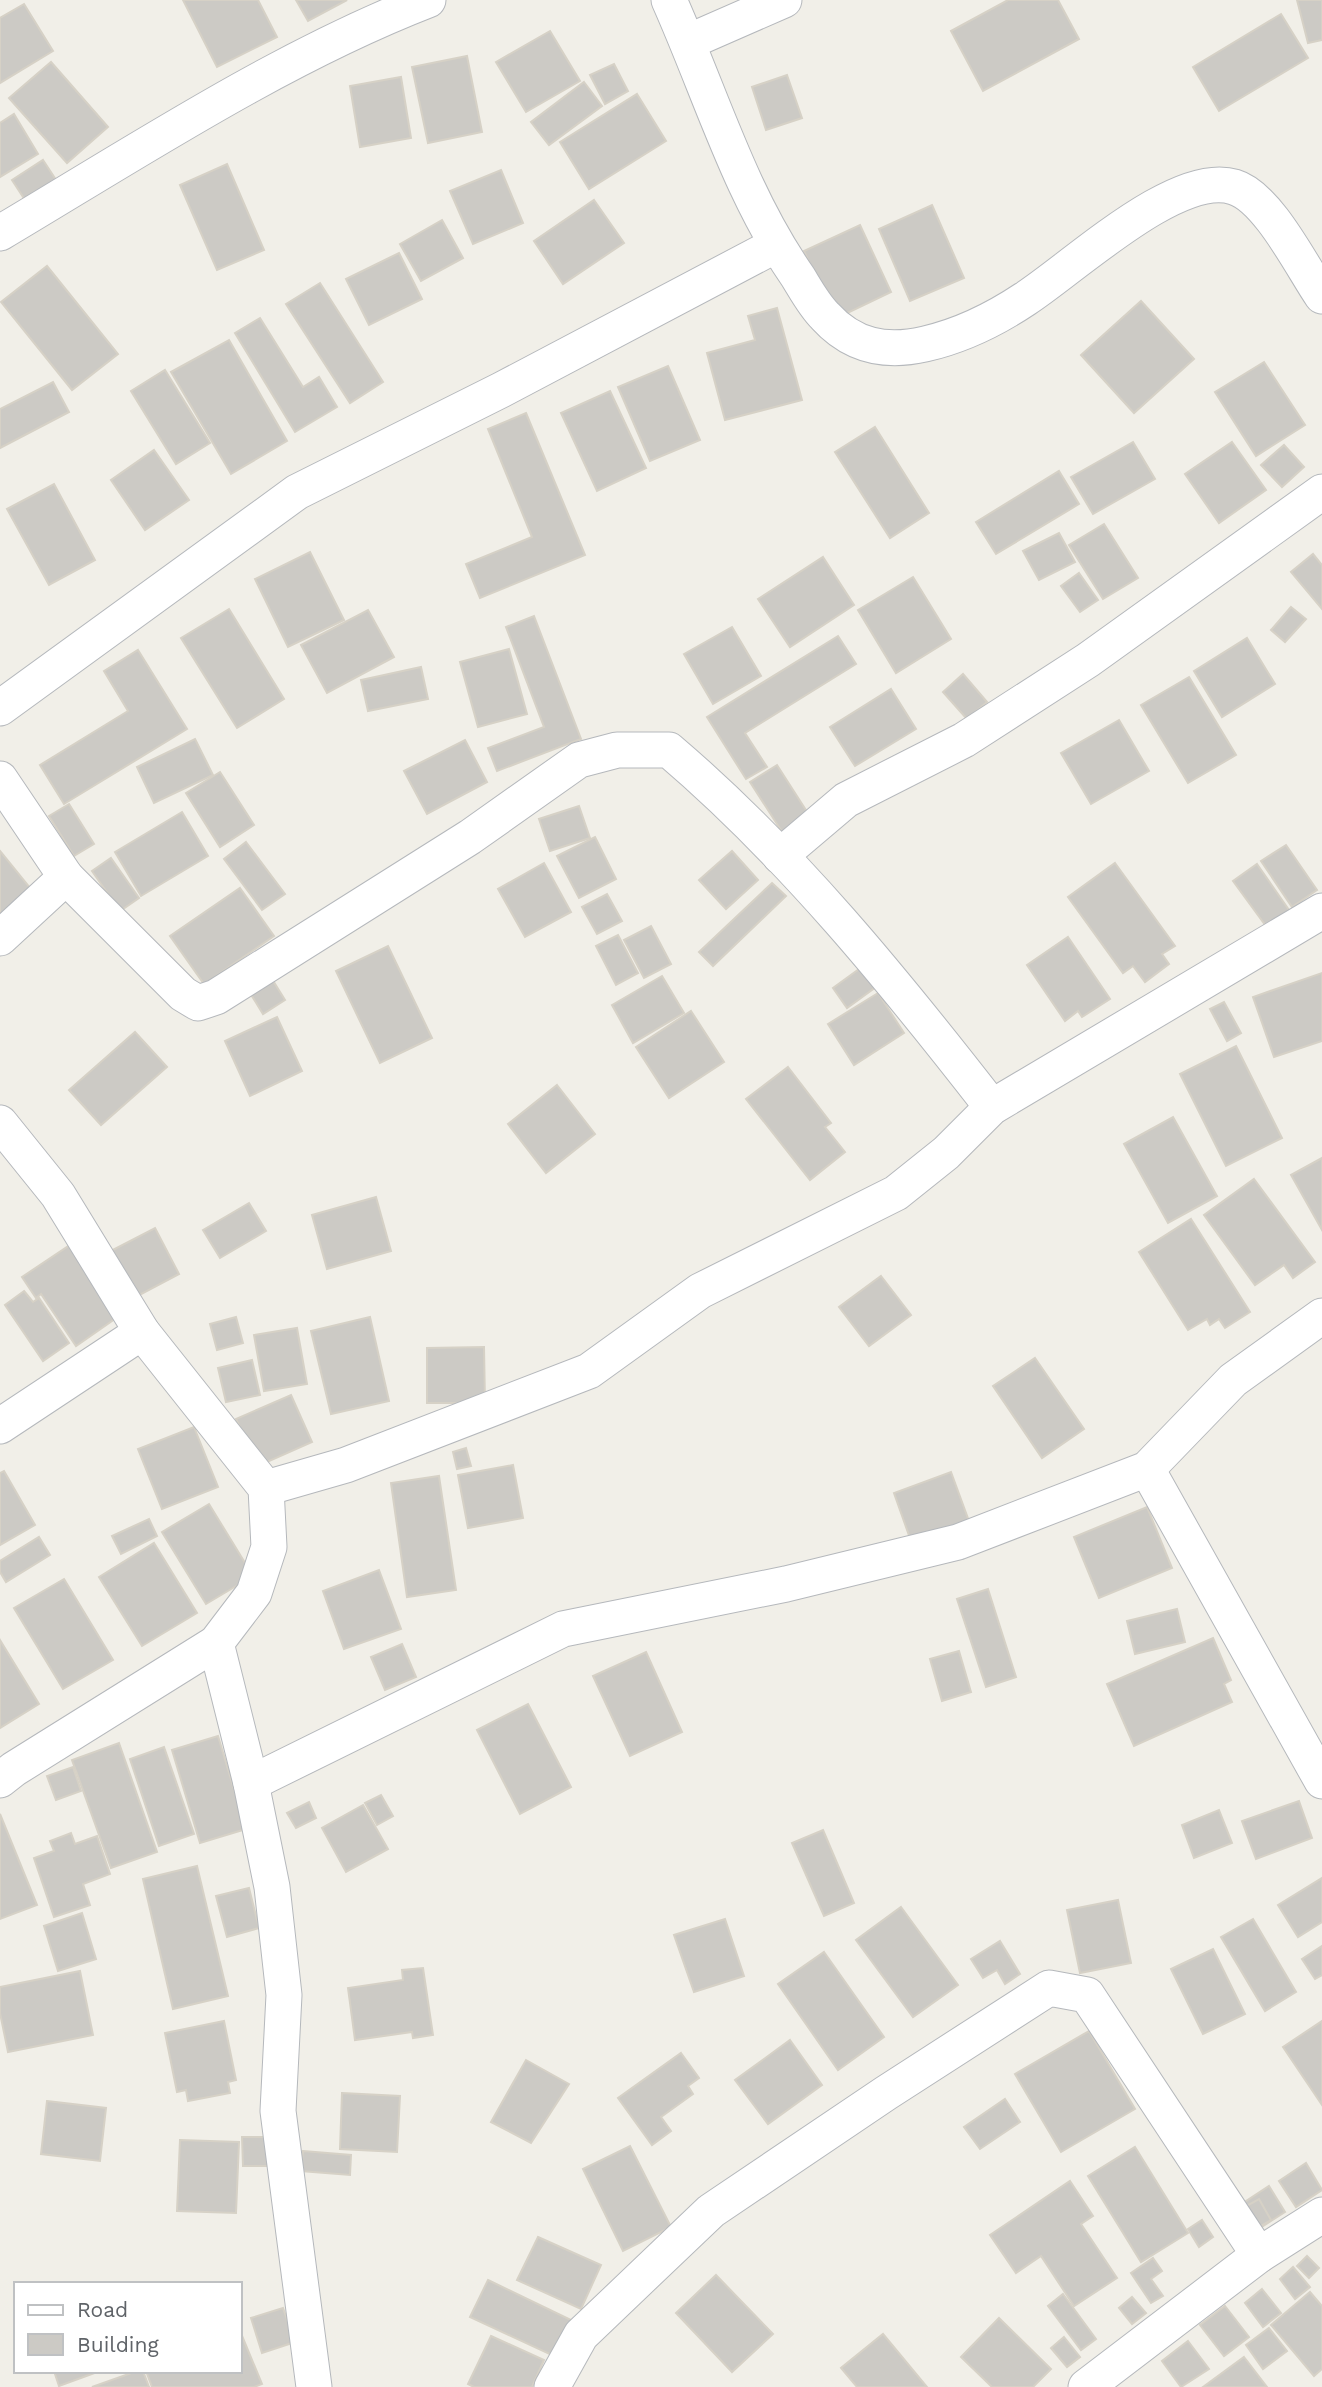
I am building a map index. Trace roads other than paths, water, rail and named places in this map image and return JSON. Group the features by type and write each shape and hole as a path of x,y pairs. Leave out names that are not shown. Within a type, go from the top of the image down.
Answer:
{"street":[{"path":"0,233 166,134 365,24 428,0"},
{"path":"669,0 688,42 725,143 776,245 824,316 853,340 897,350 952,337 1024,300 1150,208 1201,184 1234,187 1263,207 1322,296"},
{"path":"688,42 785,0"},
{"path":"0,708 297,492 502,390 776,245"},
{"path":"780,856 846,800 964,740 1088,660 1322,492"},
{"path":"0,779 66,877 183,994 198,1003 216,997 470,837 579,760 617,750 669,750 727,800 780,856 916,1009 992,1107"},
{"path":"0,938 66,877"},
{"path":"266,1488 346,1465 589,1371 700,1291 896,1193 946,1153 992,1107 1322,911"},
{"path":"0,1123 58,1195 142,1332 266,1488 269,1547 254,1593 216,1643 0,1780"},
{"path":"251,1783 563,1629 786,1584 958,1542 1147,1469 1233,1380 1322,1316"},
{"path":"0,1426 142,1332"},
{"path":"1147,1469 1322,1781"},
{"path":"216,1643 251,1783 272,1886 284,1995 278,2110 314,2387"},
{"path":"552,2387 581,2335 711,2211 886,2092 1049,1988 1087,1995 1259,2255"},
{"path":"1086,2387 1259,2255 1322,2215"}]}
